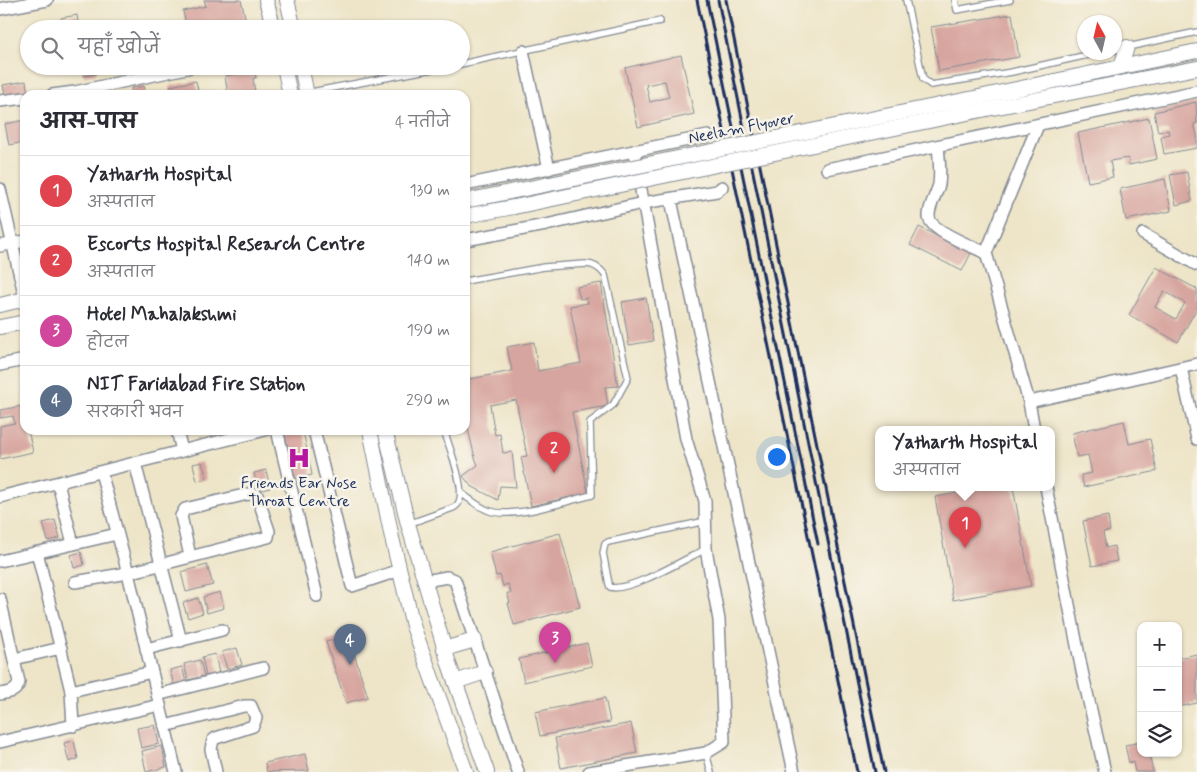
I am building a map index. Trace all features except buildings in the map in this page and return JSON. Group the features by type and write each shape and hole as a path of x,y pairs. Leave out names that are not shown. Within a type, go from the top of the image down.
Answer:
{"street":[{"path":"0,10 47,0"},
{"path":"266,0 272,20"},
{"path":"287,0 292,20"},
{"path":"523,51 549,169"},
{"path":"980,104 1121,67 1197,51"},
{"path":"1121,60 1121,67"},
{"path":"980,104 1197,68"},
{"path":"84,90 154,75"},
{"path":"286,75 289,90"},
{"path":"303,75 305,90"},
{"path":"827,169 1197,91"},
{"path":"0,102 20,99"},
{"name":"Neelam Flyover","path":"470,200 980,104"},
{"name":"Neelam Flyover","path":"470,215 514,208 980,104"},
{"path":"1033,426 1029,402 986,253 1038,125"},
{"path":"470,184 708,136"},
{"path":"938,146 940,181 937,194 930,209 929,217 931,223 938,230 986,253"},
{"path":"589,772 656,767 706,753 724,742 719,620 706,549 706,501 686,439 634,151"},
{"path":"470,239 546,225 643,203 671,200 716,191 722,187"},
{"path":"0,189 19,242 0,246"},
{"path":"671,200 794,772"},
{"path":"1143,234 1197,265"},
{"path":"0,305 20,299"},
{"path":"0,327 20,323"},
{"path":"0,365 20,361"},
{"path":"1029,402 1197,364"},
{"path":"1181,368 1197,439"},
{"path":"178,435 182,451"},
{"path":"0,497 182,451 224,435"},
{"path":"278,435 317,596"},
{"path":"315,435 352,586 400,570"},
{"path":"371,435 413,626 466,772"},
{"path":"386,435 408,524 444,649 487,772"},
{"path":"135,463 180,640"},
{"path":"101,472 128,573 176,772"},
{"path":"58,482 73,544"},
{"path":"1047,491 1082,671 1105,772"},
{"path":"75,582 128,573 268,537 269,532 257,495 248,494 184,509 181,516 190,556"},
{"path":"0,561 117,534"},
{"path":"37,552 71,691 72,726"},
{"path":"406,598 447,578 454,580 518,772"},
{"path":"0,599 20,682 18,688 14,691 0,694"},
{"path":"146,649 222,630"},
{"path":"444,649 474,640"},
{"path":"14,659 61,648"},
{"path":"0,742 72,726 263,668"},
{"path":"71,691 152,672"},
{"path":"455,682 485,672"},
{"path":"165,726 244,706 251,706 256,718 253,726 213,740 211,749 216,772"}],"lane":[{"path":"906,0 923,79 931,85 1012,72 1077,57"},
{"path":"956,0 957,10 1010,0"},
{"path":"470,62 660,21"},
{"path":"1122,48 1197,32"},
{"path":"326,90 402,75"},
{"path":"461,493 484,509 499,513 522,512 592,495 590,422 613,405 628,378 605,275 598,268 584,264 544,267 470,280"},
{"path":"408,524 458,505 461,493 445,435"},
{"path":"706,521 605,544 603,553 610,587 616,588 638,583 706,549"},
{"path":"706,753 711,772"}],"railway":[{"path":"697,0 857,772"},
{"path":"707,0 818,544"},
{"path":"718,0 875,772"},
{"path":"726,0 884,772"}],"place":[{"name":"Friends Ear Nose Throat Centre","path":"299,458"},
{"name":"Escorts Hospital Research Centre","path":"554,473"},
{"name":"Yatharth Hospital","path":"965,548"},
{"name":"Hotel Mahalakshmi","path":"555,663"},
{"name":"NIT Faridabad Fire Station","path":"350,665"}]}
